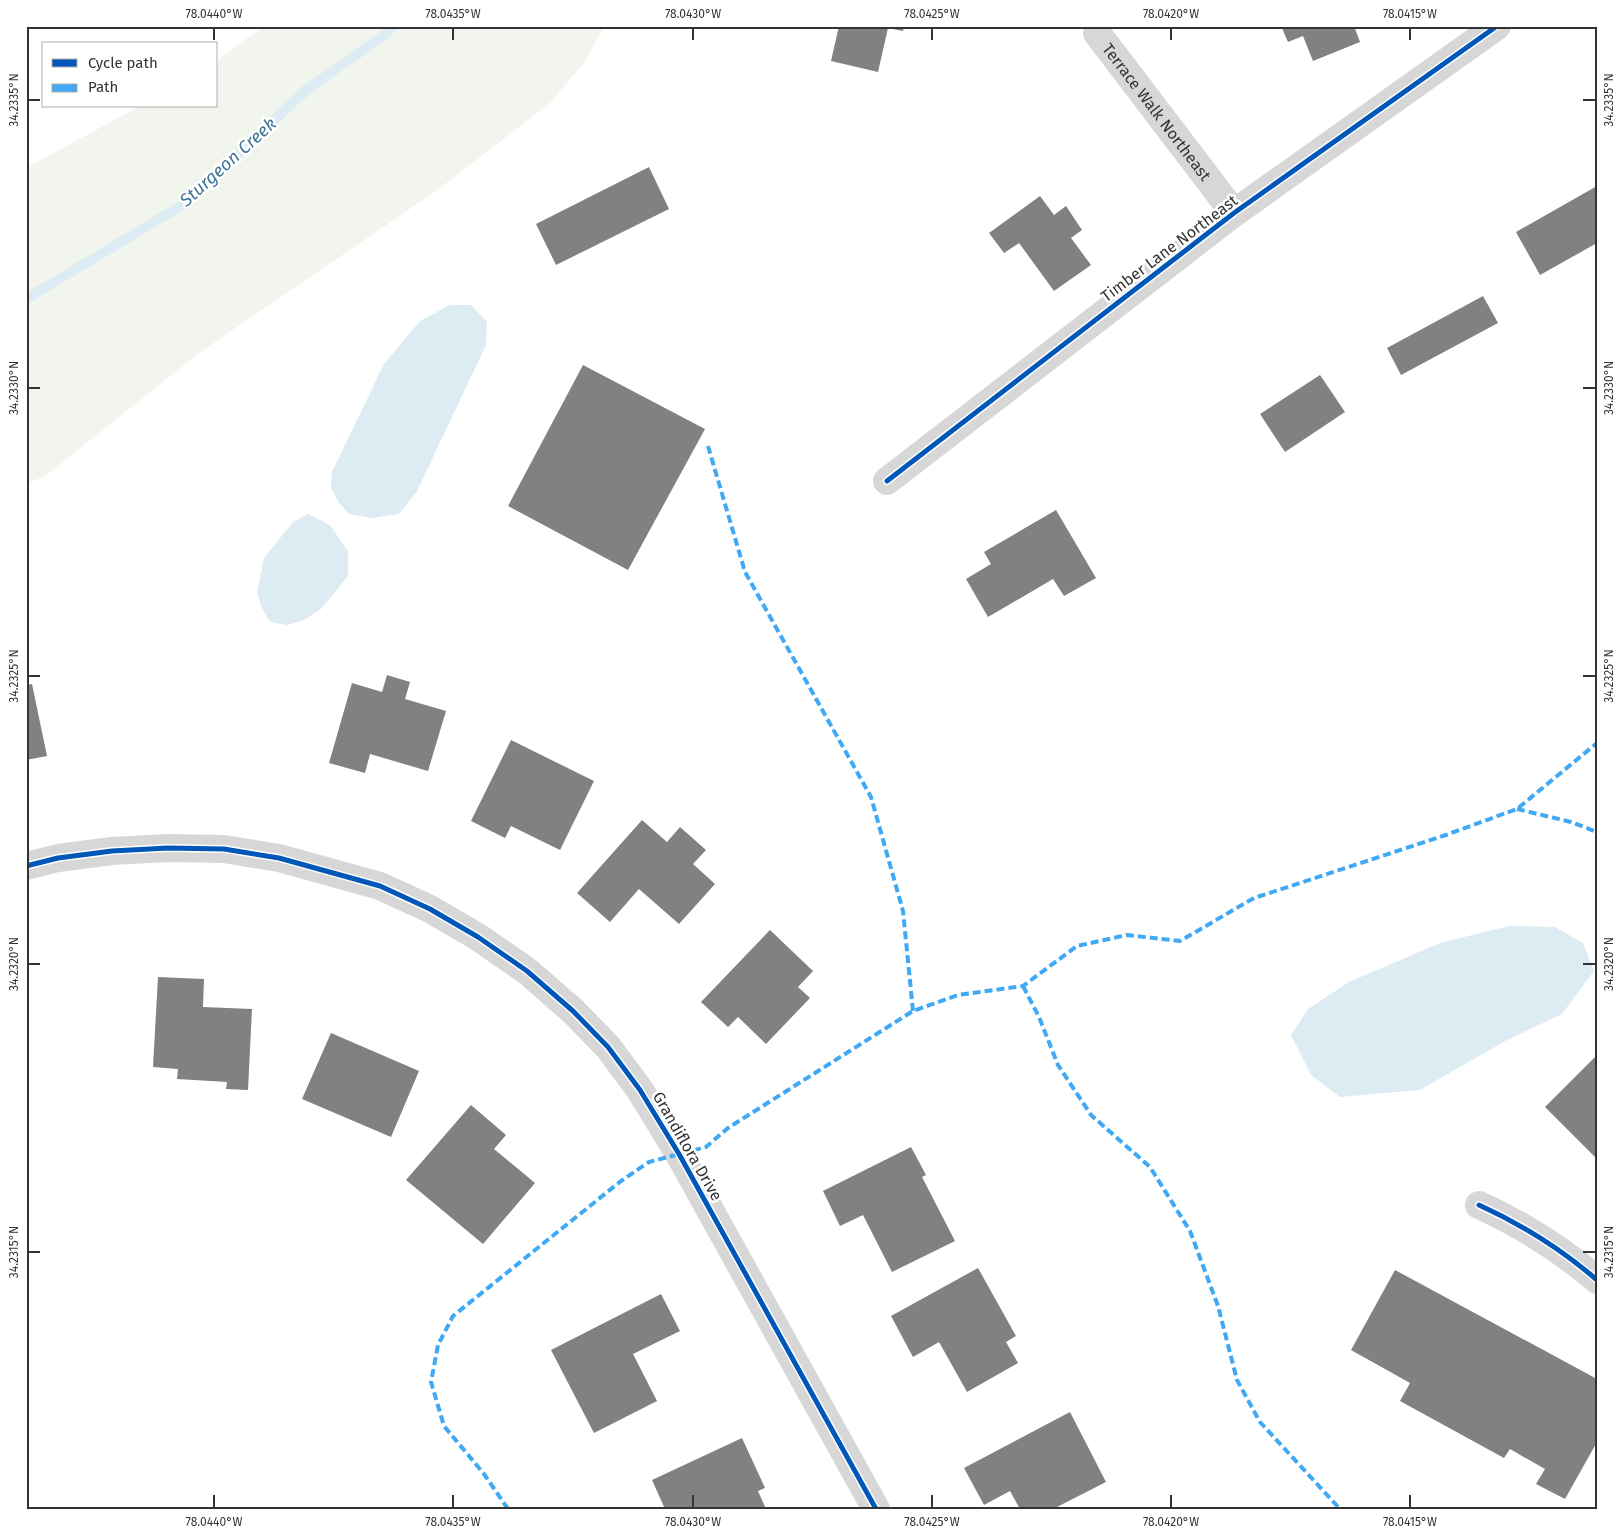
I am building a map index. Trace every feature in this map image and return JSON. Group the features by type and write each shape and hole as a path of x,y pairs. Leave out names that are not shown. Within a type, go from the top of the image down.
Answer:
{"street":[{"name":"Timber Lane Northeast","path":"887,481 1234,213 1497,26"},
{"name":"Terrace Walk Northeast","path":"1097,33 1234,213"},
{"name":"Grandiflora Drive","path":"26,866 58,858 112,851 168,848 224,849 279,858 380,886 478,936 527,971 573,1011 608,1047 640,1090 679,1154 876,1509"},
{"path":"1479,1205 1544,1238 1597,1280"}],"shaded area":[{"path":"264,26 604,26 585,62 550,103 436,191 199,353 44,477 26,483 26,168 136,108 218,108 218,60"},
{"path":"450,305 471,305 487,322 486,345 417,491 399,514 372,518 349,514 339,503 331,488 332,472 384,364 420,321"},
{"path":"308,514 330,525 348,551 348,576 321,609 304,620 287,625 270,622 262,608 257,592 264,558 293,522"},
{"path":"1509,926 1555,927 1583,943 1594,971 1562,1014 1507,1040 1420,1090 1340,1097 1311,1075 1291,1035 1308,1009 1349,982 1440,943"}],"building":[{"path":"839,26 904,26 903,31 888,28 878,72 831,61"},
{"path":"1281,26 1354,26 1360,42 1313,61 1303,36 1288,42"},
{"path":"649,167 669,209 556,265 536,224"},
{"path":"1597,186 1597,243 1540,275 1516,232"},
{"path":"1040,196 1054,215 1066,206 1082,230 1071,238 1091,265 1054,291 1019,243 1004,253 989,233"},
{"path":"1483,296 1498,323 1401,375 1387,348"},
{"path":"583,365 705,429 628,570 508,506"},
{"path":"1320,375 1345,412 1285,452 1260,414"},
{"path":"1056,510 1096,578 1064,596 1053,579 988,617 966,579 991,564 984,552"},
{"path":"387,675 410,682 405,699 446,711 428,771 370,754 365,773 329,763 352,683 382,692"},
{"path":"32,684 47,756 26,760 26,685"},
{"path":"511,740 594,781 560,850 511,826 505,838 471,821"},
{"path":"642,820 667,842 680,827 706,850 693,864 715,884 679,924 639,889 610,922 577,893"},
{"path":"770,930 813,971 798,987 810,998 766,1044 738,1017 728,1027 701,1002"},
{"path":"158,977 204,979 203,1007 252,1009 248,1090 226,1089 227,1082 177,1079 178,1069 153,1067"},
{"path":"331,1033 419,1071 391,1137 302,1099"},
{"path":"1597,1055 1597,1159 1545,1107"},
{"path":"471,1105 506,1135 494,1149 535,1183 483,1244 406,1180"},
{"path":"911,1147 926,1175 922,1177 955,1241 892,1272 863,1215 840,1226 823,1191"},
{"path":"978,1268 1016,1336 1006,1342 1018,1363 967,1392 939,1342 913,1357 891,1316"},
{"path":"1395,1270 1597,1379 1597,1442 1565,1499 1536,1484 1545,1469 1510,1449 1504,1458 1400,1401 1410,1383 1351,1350"},
{"path":"661,1294 680,1331 633,1354 657,1401 594,1433 551,1350"},
{"path":"1070,1412 1106,1482 1053,1509 1020,1509 1010,1491 984,1505 964,1468"},
{"path":"742,1438 765,1488 758,1491 766,1509 665,1509 652,1480"}],"waterway":[{"name":"Sturgeon Creek","path":"26,299 189,201 306,90 386,34 393,26"}],"marked path":[{"path":"708,446 745,572 871,797 903,911 913,1011"},
{"path":"508,1509 484,1474 444,1426 431,1382 438,1345 453,1316 621,1181 649,1162 706,1147 728,1128 913,1011 958,995 1023,986 1077,946 1127,935 1180,941 1254,898 1446,835 1517,809 1597,743"},
{"path":"1517,809 1571,822 1597,832"},
{"path":"1023,986 1039,1017 1058,1065 1091,1115 1150,1167 1190,1231 1218,1306 1237,1380 1260,1422 1340,1509"}],"cycle path":[{"path":"887,481 1234,213 1497,26"},
{"path":"26,866 58,858 112,851 168,848 224,849 279,858 380,886 430,909 478,937 527,971 573,1011 608,1047 640,1090 679,1154 876,1509"},
{"path":"1479,1205 1541,1238 1597,1280"}]}
